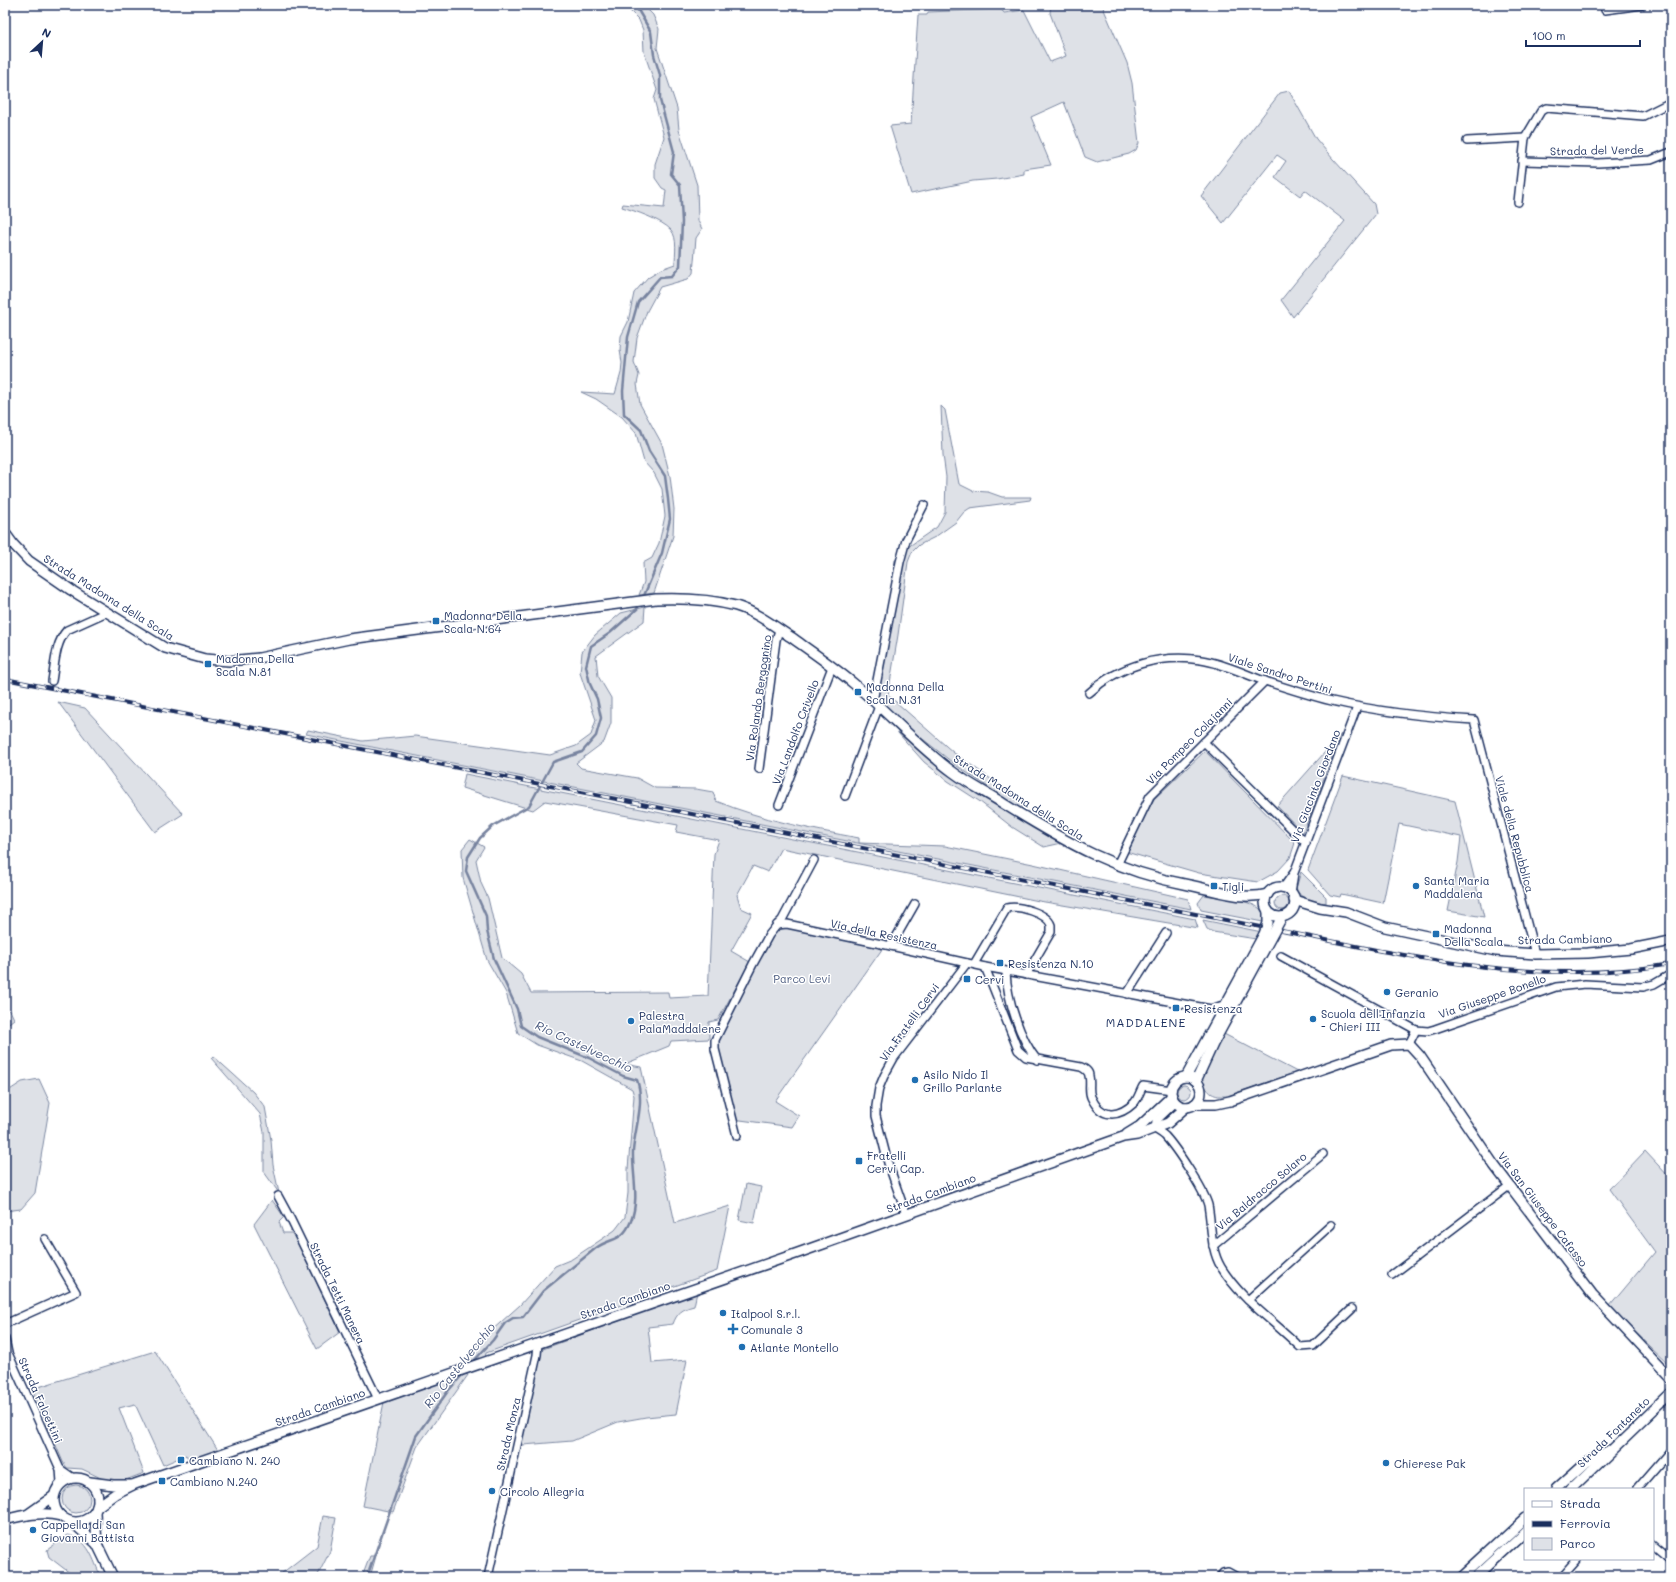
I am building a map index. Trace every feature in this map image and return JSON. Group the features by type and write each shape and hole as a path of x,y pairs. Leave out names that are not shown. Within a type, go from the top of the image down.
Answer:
{"main road":[{"name":"Strada Madonna della Scala","path":"5,533 12,544 44,573 165,648 205,659 229,661 259,658 349,639 642,601 678,598 696,599 736,606 752,612 832,666 953,772 1064,841 1117,865 1164,880 1249,897"},
{"path":"1196,1081 1213,1044 1282,917 1292,911 1289,894 1275,889 1268,894 1249,897"},
{"path":"1268,894 1266,898 1268,923 1264,934 1186,1077 1175,1083 1173,1096 1191,1106 1230,1101 1392,1045 1409,1044"},
{"name":"Strada Cambiano","path":"1289,894 1320,908"},
{"path":"1249,897 1272,915 1282,917"},
{"name":"Strada Cambiano","path":"1292,911 1320,908 1346,912 1385,927 1496,951 1535,954 1612,951 1638,948 1671,941"},
{"name":"Via San Giuseppe Cafasso","path":"1409,1044 1420,1056 1509,1186 1592,1294 1671,1378"},
{"path":"1186,1077 1196,1081 1201,1092 1216,1104"},
{"path":"1191,1106 1200,1099 1201,1092"},
{"name":"Strada Cambiano","path":"1123,1137 1140,1126 1173,1096"},
{"name":"Strada Cambiano","path":"72,1522 85,1520 115,1494 135,1484 378,1400 1123,1137 1155,1129 1168,1123 1191,1106"},
{"name":"Strada Fontaneto","path":"1572,1488 1671,1393"},
{"path":"1557,1488 1586,1462 1615,1447"},
{"name":"Strada Cambiano","path":"73,1478 113,1485 135,1484"},
{"path":"27,1514 54,1496 61,1483 73,1478"},
{"path":"90,1482 98,1494 96,1510 97,1544"},
{"path":"54,1496 56,1510 61,1516"},
{"path":"5,1520 27,1514 52,1513 61,1516 72,1522 97,1544 113,1577"},
{"path":"1461,1577 1524,1519"},
{"path":"1475,1577 1524,1533"}],"street":[{"path":"1605,10 1642,5"},
{"path":"1518,202 1525,138 1541,111 1546,108 1643,116 1671,102"},
{"path":"1467,141 1525,138"},
{"name":"Strada del Verde","path":"1522,161 1598,163 1651,160 1671,152"},
{"path":"845,796 876,704 900,562 906,540 924,505"},
{"path":"52,681 59,643 62,635 67,630 107,612"},
{"name":"Via Rolando Bergognino","path":"759,769 776,640 780,630"},
{"name":"Viale Sandro Pertini","path":"1089,693 1102,681 1122,670 1142,663 1190,659 1213,663 1309,695 1357,707 1410,716 1474,720"},
{"name":"Via Landolfo Crivello","path":"779,805 832,666"},
{"name":"Via Pompeo Colajanni","path":"1117,865 1150,796 1265,681"},
{"name":"Via Giacinto Giordano","path":"1289,894 1294,872 1357,707"},
{"name":"Viale della Repubblica","path":"1474,720 1535,954"},
{"path":"1204,742 1306,843"},
{"path":"737,1136 715,1049 715,1040 769,935 782,920 814,860"},
{"path":"891,946 915,904"},
{"name":"Via Fratelli Cervi","path":"906,1214 888,1163 876,1116 879,1088 884,1076 894,1058 971,964 1007,908 1012,906 1021,907 1046,918 1051,925 1051,932 1026,975"},
{"name":"Via della Resistenza","path":"777,925 788,924 1006,972 1211,1009 1226,1004"},
{"path":"1127,994 1166,933"},
{"path":"1280,956 1416,1030 1409,1044"},
{"path":"984,967 1018,1050 1026,1057 1081,1067 1086,1070 1090,1075 1090,1096 1098,1109 1106,1114 1118,1114 1134,1102 1142,1086 1173,1096 1156,1121 1155,1129 1164,1134 1200,1186 1207,1204 1213,1246 1220,1266 1234,1286 1248,1300 1300,1346 1313,1346 1352,1309"},
{"path":"1006,972 1006,985 1015,1016 1028,1049 1037,1060"},
{"name":"Via Giuseppe Bonello","path":"1416,1030 1428,1031 1435,1029 1556,987 1591,984 1643,987 1654,984 1671,974"},
{"path":"1211,1009 1213,1027"},
{"name":"Via Baldracco Solaro","path":"1213,1246 1323,1154"},
{"path":"1392,1275 1509,1186"},
{"name":"Strada Tetti Manera","path":"278,1196 378,1400"},
{"path":"1248,1300 1331,1225"},
{"path":"5,1324 76,1292 45,1239"},
{"name":"Strada Falcettini","path":"5,1339 8,1353 60,1469 61,1483"},
{"name":"Strada Monza","path":"488,1577 537,1355 538,1343"},
{"path":"1638,1488 1671,1450"},
{"path":"60,1469 73,1478"},
{"path":"1654,1544 1671,1558"},
{"path":"1561,1577 1576,1560"},
{"path":"1220,1577 1223,1573 1228,1572 1237,1577"}],"green space":[{"path":"624,5 643,5 653,15 659,29 657,48 677,108 679,130 697,185 698,221 702,229 696,238 693,273 688,279 660,287 647,311 637,338 634,362 639,375 637,384 640,404 662,444 670,476 674,509 673,536 654,593 639,595 644,582 643,563 652,558 659,543 665,516 662,489 654,473 644,462 636,433 622,417 596,399 581,392 615,394 621,373 621,336 628,322 634,293 648,277 661,269 675,264 675,237 671,230 655,219 622,207 623,204 664,208 666,190 662,188 655,178 655,164 664,137 654,99 657,90 644,52 643,30 639,20"},
{"path":"1102,5 1127,63 1132,83 1139,143 1136,150 1129,154 1097,162 1085,157 1064,102 1031,117 1051,165 1024,169 1024,174 997,179 973,181 911,194 890,126 911,124 918,15 927,15 928,12 1001,9 1004,13 1024,10 1050,62 1066,56 1050,13 1051,6"},
{"path":"1289,91 1316,139 1374,204 1376,214 1293,317 1281,300 1345,221 1305,190 1300,196 1275,177 1286,161 1277,155 1223,223 1201,196 1280,93"},
{"path":"941,406 945,410 959,484 973,491 988,492 1002,497 1031,497 1030,500 970,508 964,512 956,522 935,537 919,545 912,552 908,562 888,695 954,753 1022,801 1022,810 957,766 900,721 872,693 889,603 895,560 899,559 905,549 937,527 945,512 946,477 943,455"},
{"path":"645,607 644,621 596,656 598,676 611,698 611,723 604,742 576,763 581,768 637,778 655,788 696,789 713,792 716,801 733,808 769,819 859,838 859,843 945,846 1188,899 1191,909 306,734 308,730 363,741 415,736 550,755 576,746 591,735 596,720 580,673 582,652 595,635 621,613"},
{"path":"58,702 85,708 183,814 155,832"},
{"path":"898,730 1062,843 1044,847 1012,827 979,801 948,781 924,762 898,733"},
{"path":"1341,734 1303,833 1277,806"},
{"path":"1205,751 1295,843 1290,858 1278,871 1258,882 1199,873 1126,852 1154,799"},
{"path":"465,774 1195,919 1198,928 1039,901 781,848 768,872 753,866 737,895 741,908 752,913 731,951 750,962 718,1020 709,1022 709,1039 671,1041 669,1046 625,1064 641,1067 675,1223 730,1206 717,1271 486,1353 485,1358 466,1362 481,1340 520,1305 555,1266 572,1259 615,1230 625,1217 628,1193 628,1169 634,1096 632,1089 582,1061 537,1045 518,1033 506,993 487,960 463,878 462,849 470,839 484,847 476,860 481,883 488,898 502,958 521,974 531,993 668,992 669,998 708,996 714,854 719,840 676,832 678,825 545,801 533,810 462,788"},
{"path":"1343,776 1455,801 1484,917 1448,911 1458,862 1461,837 1399,824 1383,903 1341,894 1340,897 1330,895 1308,870"},
{"path":"1301,872 1326,897 1326,903 1308,900 1298,893 1296,888"},
{"path":"1204,895 1243,901 1251,904 1263,913 1263,922 1201,910 1198,903"},
{"path":"1279,896 1285,896 1289,900 1289,906 1285,910 1279,910 1275,906 1275,900"},
{"path":"1203,920 1262,932 1259,938 1256,939 1213,932 1207,929"},
{"name":"Parco Levi","path":"777,925 885,945 775,1101 799,1116 792,1127 733,1119 715,1049 721,1027"},
{"path":"10,1010 14,1019 5,1026 5,1011"},
{"path":"1224,1034 1297,1072 1228,1096 1212,1094 1202,1081 1204,1072"},
{"path":"213,1056 253,1092 265,1107 271,1140 273,1165 279,1193 264,1172 264,1132 260,1114 211,1058"},
{"path":"39,1079 50,1103 35,1193 21,1209 5,1211 5,1093 22,1082"},
{"path":"1181,1085 1187,1085 1191,1089 1191,1095 1187,1099 1181,1099 1177,1095 1177,1089"},
{"path":"1645,1151 1671,1179 1671,1366 1609,1307 1655,1252 1609,1189"},
{"path":"746,1184 761,1187 754,1223 739,1220"},
{"path":"272,1200 284,1217 279,1222 283,1233 293,1233 340,1332 317,1349 254,1224"},
{"path":"697,1292 694,1306 680,1312 673,1324 648,1327 652,1363 687,1360 676,1414 618,1422 572,1441 523,1445 521,1443 539,1358 543,1349"},
{"path":"155,1351 218,1450 211,1454 188,1458 186,1455 163,1465 135,1404 119,1408 144,1473 123,1481 107,1481 82,1469 67,1468 63,1462 32,1389"},
{"path":"466,1374 468,1375 417,1447 393,1512 363,1506 384,1402"},
{"path":"76,1485 86,1489 90,1499 86,1509 76,1513 66,1509 62,1499 66,1489"},
{"path":"323,1516 336,1518 330,1551 317,1577 277,1577 317,1546"},
{"path":"68,1535 75,1537 86,1546 93,1557 101,1577 75,1577 49,1557 47,1550"},
{"path":"370,1556 376,1556 370,1577 362,1577"}],"waterway":[{"name":"Rio Castelvecchio","path":"633,5 638,10 651,32 654,55 660,75 660,100 674,152 671,174 680,185 682,222 680,266 672,276 660,277 638,302 628,337 623,391 624,414 641,430 649,451 665,476 670,519 662,553 643,598"},
{"name":"Rio Castelvecchio","path":"472,1363 493,1340 505,1323 513,1318 523,1317 543,1291 596,1248 616,1239 624,1233 628,1228 634,1212 635,1195 633,1151 640,1106 637,1080 623,1076 589,1058 537,1037 521,1026 517,1009 494,959 487,931 486,916 466,871 468,857 480,838 493,826 529,806 553,762 582,752 596,736 601,718 597,699 590,684 586,666 591,646 610,633 637,609 640,604"},
{"name":"Rio Castelvecchio","path":"367,1577 416,1436 448,1391 464,1373"}],"railway":[{"path":"5,679 1261,927"},
{"path":"1282,931 1427,959 1524,971 1573,972 1622,970 1671,964"}],"place":[{"name":"Madonna Della Scala N.64","path":"436,621"},
{"name":"Madonna Della Scala N.81","path":"208,664"},
{"name":"Madonna Della Scala N.31","path":"858,692"},
{"name":"Tigli","path":"1214,886"},
{"name":"Santa Maria Maddalena","path":"1416,886"},
{"name":"Madonna Della Scala","path":"1436,934"},
{"name":"Resistenza N.10","path":"1000,963"},
{"name":"Cervi","path":"967,979"},
{"name":"Geranio","path":"1387,992"},
{"name":"Resistenza","path":"1176,1008"},
{"name":"Scuola dell'Infanzia - Chieri III","path":"1313,1019"},
{"name":"Palestra PalaMaddalene","path":"631,1021"},
{"name":"Asilo Nido Il Grillo Parlante","path":"915,1080"},
{"name":"Fratelli Cervi Cap.","path":"859,1161"},
{"name":"Italpool S.r.l.","path":"723,1313"},
{"name":"Comunale 3","path":"733,1329"},
{"name":"Atlante Montello","path":"742,1347"},
{"name":"Cambiano N. 240","path":"181,1460"},
{"name":"Chierese Pak","path":"1386,1463"},
{"name":"Cambiano N.240","path":"162,1481"},
{"name":"Circolo Allegria","path":"492,1491"},
{"name":"Cappella di San Giovanni Battista","path":"33,1530"}],"district":[{"name":"MADDALENE","path":"1146,1022"}]}
